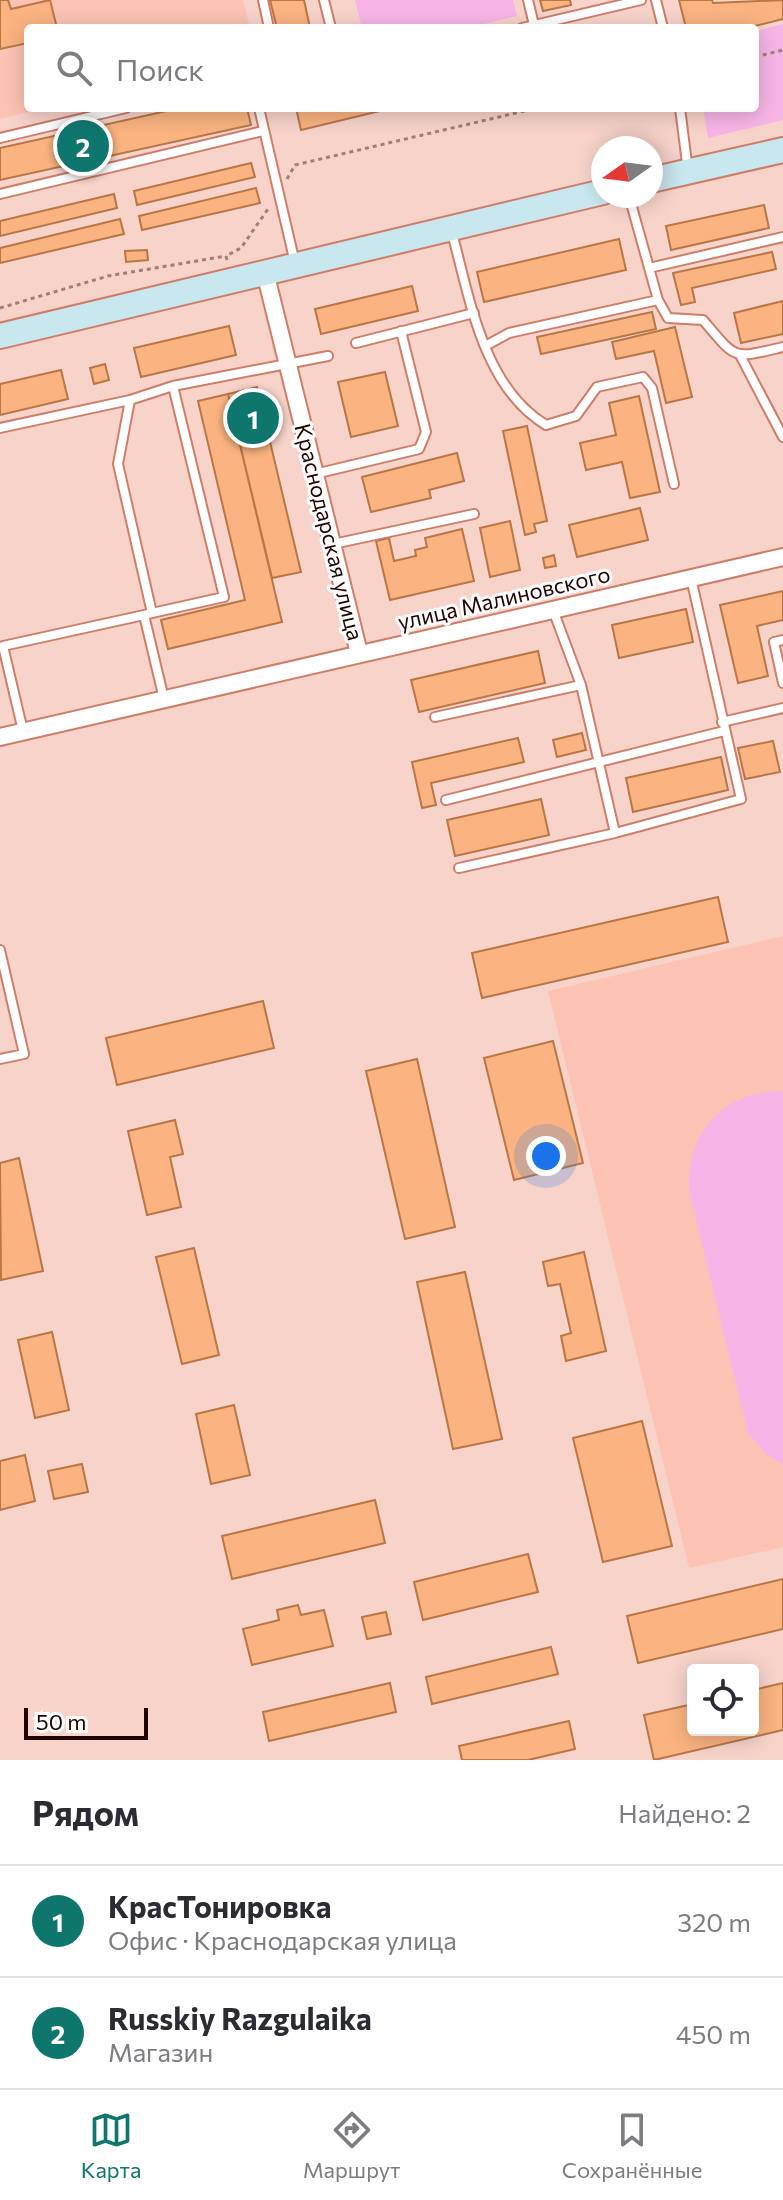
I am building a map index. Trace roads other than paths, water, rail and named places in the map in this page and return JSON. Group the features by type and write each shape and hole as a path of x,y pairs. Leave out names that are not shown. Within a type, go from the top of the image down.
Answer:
{"main road":[{"path":"663,177 783,150"},
{"path":"0,336 591,195"}],"street":[{"name":"Краснодарская улица","path":"265,272 359,653"},
{"name":"улица Малиновского","path":"0,737 783,557"}],"lane":[{"path":"263,0 268,24"},
{"path":"324,0 330,24"},
{"path":"528,0 534,24"},
{"path":"538,24 641,0"},
{"path":"656,0 662,24"},
{"path":"0,138 109,112"},
{"path":"260,112 295,265"},
{"path":"681,112 688,171"},
{"path":"0,194 263,131"},
{"path":"632,208 658,300 668,318 703,320 731,352 741,357 783,437"},
{"path":"451,228 474,313 503,387 526,413 546,425 576,416 597,387 643,377 652,388 674,484"},
{"path":"649,268 783,237"},
{"path":"487,345 509,333 658,300"},
{"path":"356,343 474,313"},
{"path":"315,474 419,449 426,432 401,331"},
{"path":"741,357 783,347"},
{"path":"0,428 130,400 173,386 328,356"},
{"path":"23,732 3,646 224,597 173,386"},
{"path":"130,400 118,464 165,700"},
{"path":"332,544 474,514"},
{"path":"459,868 615,833 741,799 691,578"},
{"path":"553,610 581,685 615,833"},
{"path":"783,640 774,642 783,683"},
{"path":"435,717 581,685"},
{"path":"446,800 598,762 783,708"},
{"path":"0,950 24,1054 0,1059"}],"place":[{"name":"Russkiy Razgulaika","path":"83,146"},
{"name":"КрасТонировка","path":"253,418"}]}
